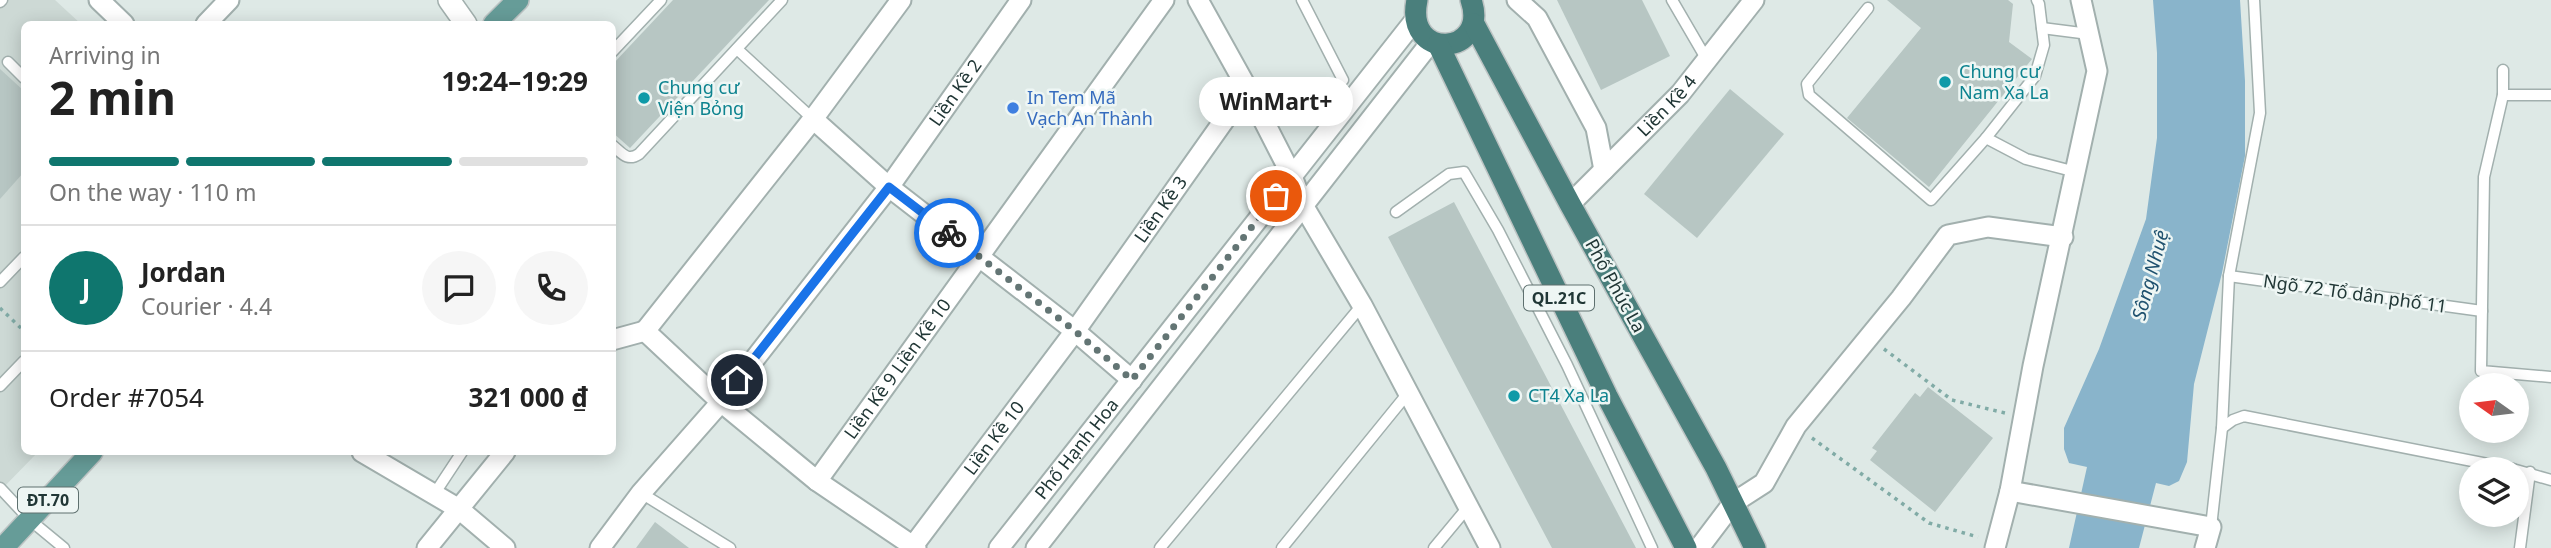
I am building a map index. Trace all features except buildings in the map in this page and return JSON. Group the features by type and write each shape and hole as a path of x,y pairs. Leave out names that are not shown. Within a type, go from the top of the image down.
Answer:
{"highway":[{"path":"1414,7 1423,36 1434,43 1450,44 1469,34 1476,9"},
{"name":"Phố Phúc La","path":"1476,9 1570,204 1755,548"},
{"name":"QL.21C","path":"1434,43 1587,357 1686,548"}],"main road":[{"path":"497,21 518,0"},
{"name":"ĐT.70","path":"4,548 89,455"}],"street":[{"path":"99,0 121,21"},
{"path":"209,21 229,0"},
{"path":"449,0 464,21"},
{"path":"616,339 645,331 813,119 901,0"},
{"name":"Liền Kề 2","path":"600,548 641,493 721,402 889,187 1021,0"},
{"name":"Liền Kề 9 Liền Kề 10","path":"817,481 1164,0"},
{"path":"1198,0 1247,88 1292,176 1303,205 1362,305 1490,548"},
{"path":"1517,0 1537,18 1596,128 1604,170"},
{"name":"Liền Kề 4","path":"1570,204 1680,94 1754,0"},
{"path":"1996,545 2010,491 2033,366 2097,71 2081,0"},
{"name":"Phố Hạnh Hoa","path":"999,548 1292,176 1414,7"},
{"name":"Phố Hạnh Hoa","path":"1036,548 1303,205 1434,43"},
{"name":"Liền Kề 3","path":"1075,331 1247,88"},
{"path":"813,119 889,187 1075,331 1132,380"},
{"path":"1699,548 1733,503 1764,483 1796,426 1948,235 1988,226 2063,237"},
{"path":"645,331 721,402 817,481 914,547"},
{"name":"Liền Kề 10","path":"914,547 1075,331"},
{"path":"367,455 459,509 505,548"},
{"path":"426,548 503,455"},
{"path":"2010,491 2211,527 2205,548"}],"lane":[{"path":"616,48 661,0"},
{"path":"616,149 626,158 639,154 782,0"},
{"path":"1302,0 1343,80"},
{"path":"1672,0 1707,60"},
{"path":"1868,8 1807,84 1809,95 1931,200 1986,138 2035,76 2044,45 2036,0"},
{"path":"2211,527 2222,428 2229,276 2260,113 2254,0"},
{"path":"2042,28 2089,34"},
{"path":"737,48 813,119"},
{"path":"8,62 21,75"},
{"path":"2503,70 2503,95 2484,177 2481,371 2551,377"},
{"path":"2503,95 2551,95"},
{"path":"1986,138 2026,159 2076,172"},
{"path":"1396,212 1449,174 1464,172 1567,365 1652,548"},
{"path":"0,282 21,260"},
{"name":"Ngõ 72 Tổ dân phố 11","path":"2229,276 2482,311"},
{"path":"1160,548 1362,305"},
{"path":"1567,365 1587,357"},
{"path":"0,386 21,364"},
{"path":"1282,548 1408,393"},
{"path":"2222,428 2244,416 2459,458"},
{"path":"435,493 460,455"},
{"path":"2520,548 2530,472 2551,480"},
{"path":"0,488 30,520 64,548"},
{"path":"641,493 730,548"},
{"path":"1434,548 1468,506"}],"path":[{"path":"0,308 21,328"},
{"path":"1868,337 1952,400 2024,418"},
{"path":"1796,426 1929,523 1996,545"}],"shaded area":[{"path":"0,0 55,0 78,21 21,21 21,455 35,455 0,491"}],"water":[{"name":"Sông Nhuệ","path":"2153,0 2240,0 2245,81 2245,156 2222,273 2194,384 2187,462 2179,481 2169,486 2156,483 2139,548 2069,548 2087,467 2069,463 2064,449 2064,428 2099,349 2146,219 2157,138 2157,53"}],"way so far":[{"path":"949,233 1075,331 1132,380 1276,196"}],"place":[{"name":"Chung cư Nam Xa La","path":"1945,82"},
{"name":"Chung cư Viện Bỏng","path":"644,98"},
{"name":"In Tem Mã Vạch An Thành","path":"1013,108"},
{"name":"WinMart+","path":"1276,196"},
{"name":"CT4 Xa La","path":"1514,396"}],"route":[{"path":"737,380 889,187 949,233"}]}
